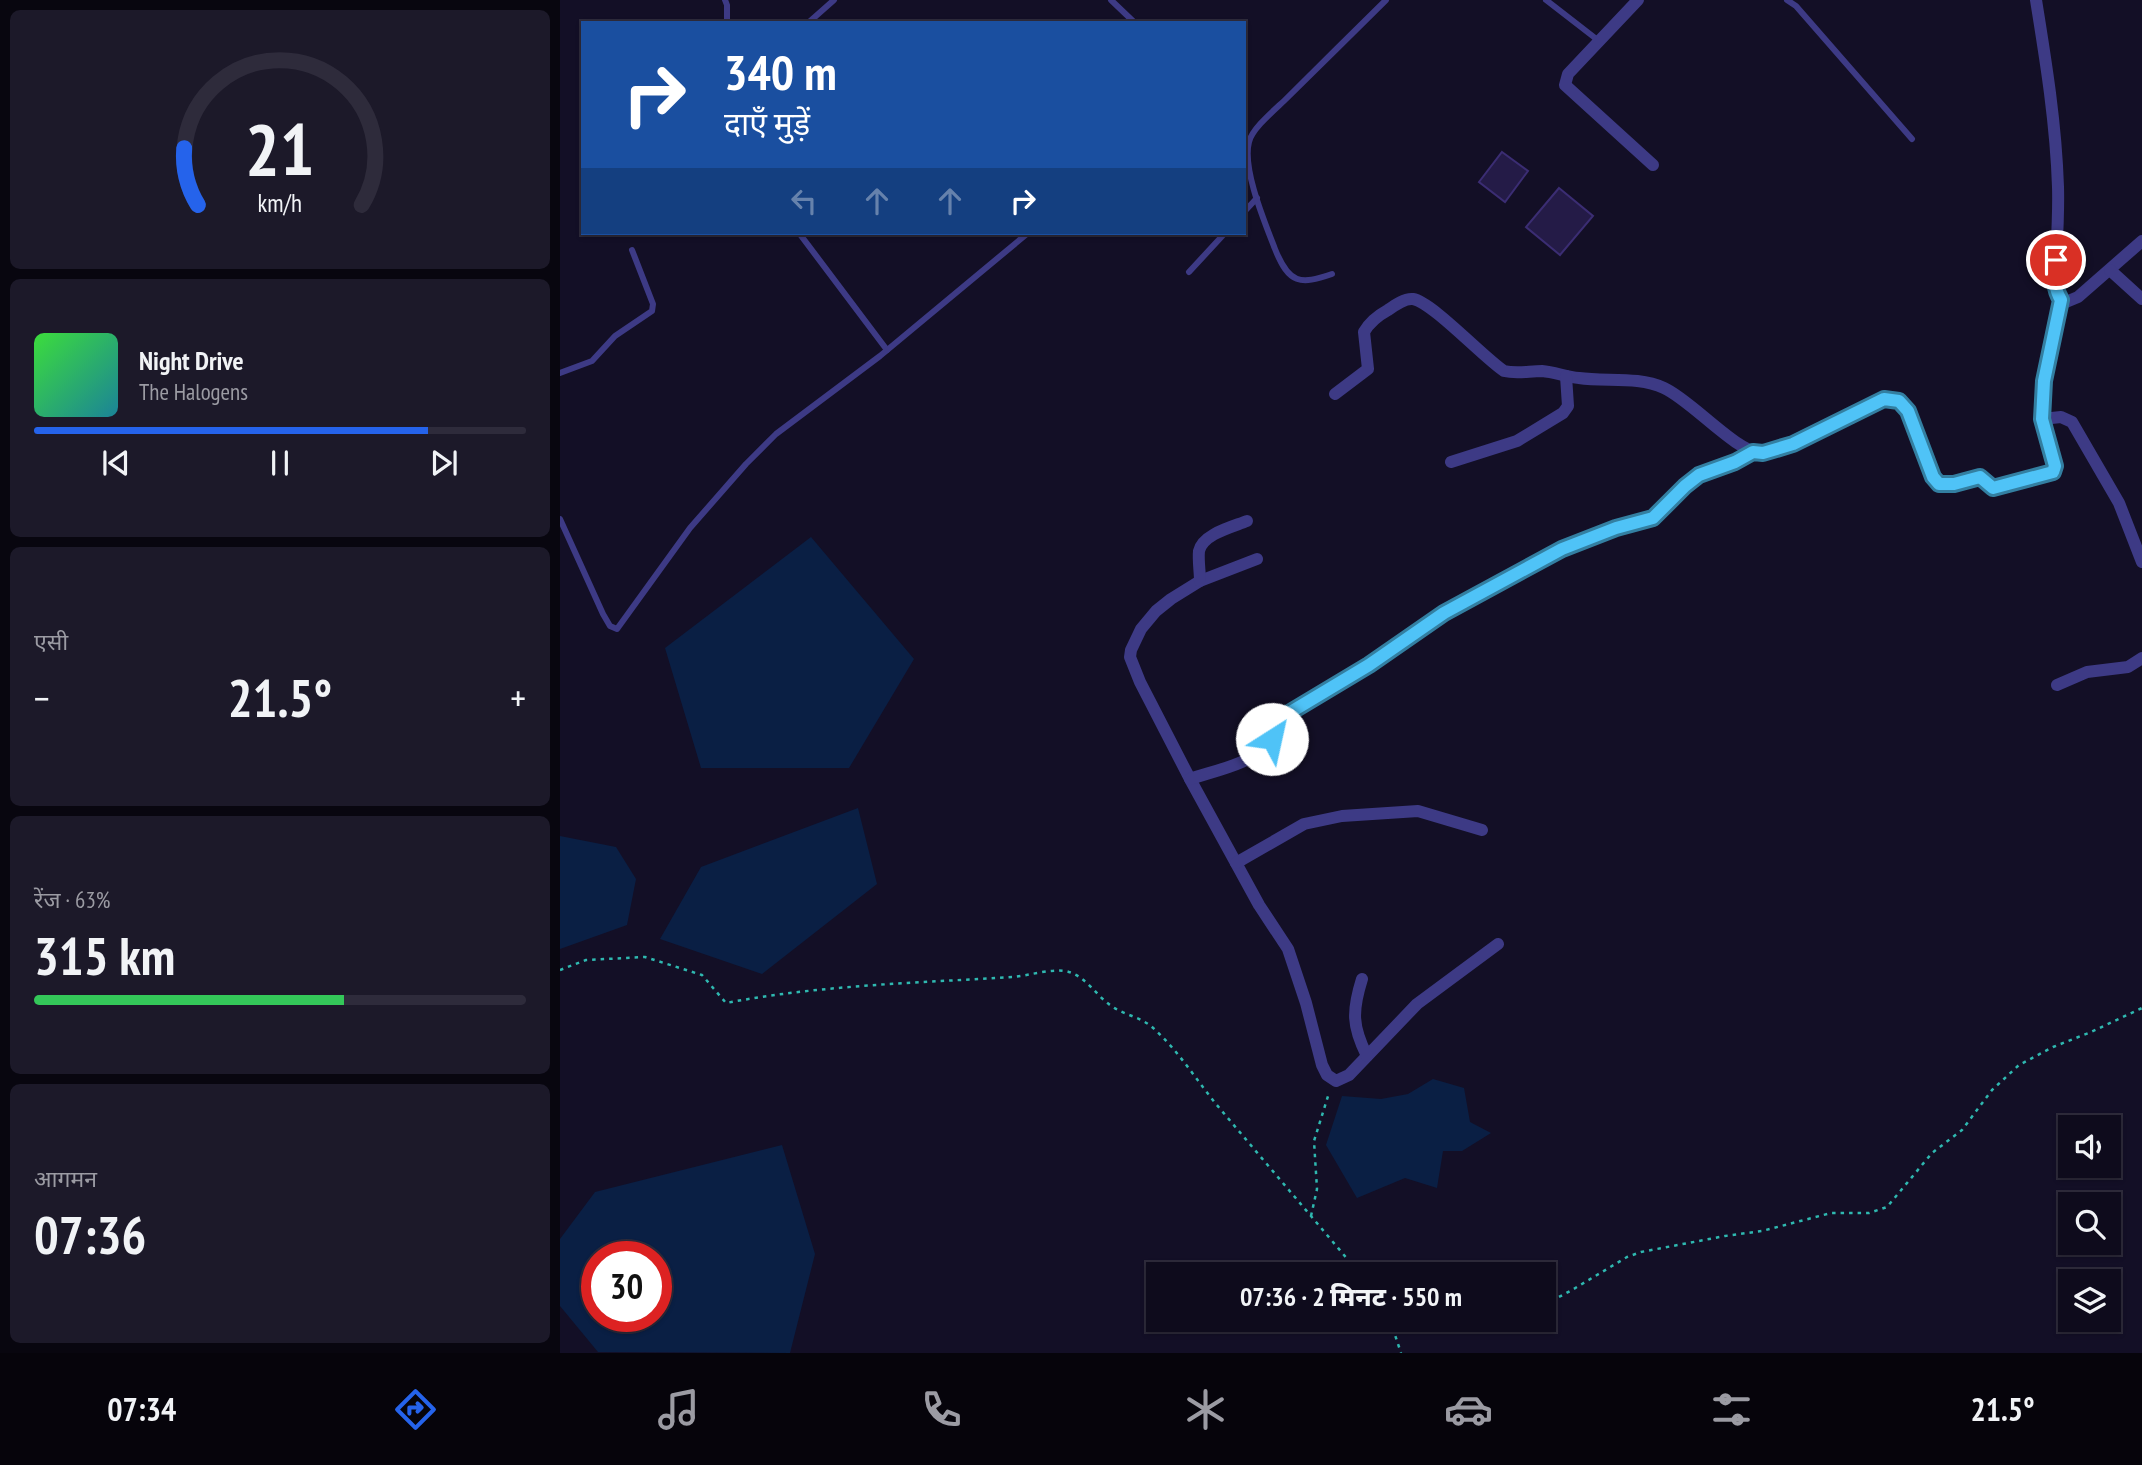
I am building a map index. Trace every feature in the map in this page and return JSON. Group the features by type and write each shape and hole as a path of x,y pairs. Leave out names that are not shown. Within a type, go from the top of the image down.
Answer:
{"street":[{"path":"1638,0 1568,74 1565,85 1653,165"},
{"path":"2036,0 2047,69 2058,188 2055,284 2061,300 2066,302 2078,298 2142,241"},
{"path":"2110,270 2142,299"},
{"path":"1335,394 1368,369 1364,332 1366,328 1382,313 1408,299 1415,299 1433,310 1504,371 1542,371 1578,379 1660,386 1753,452 1763,453 1793,444 1863,408 1890,398 1902,403 1908,411 1936,481 1944,485 1980,477 1993,488 2054,471 2042,419 2044,381 2061,300"},
{"path":"1451,462 1517,441 1563,413 1569,406 1566,376"},
{"path":"2042,419 2061,417 2072,422 2119,503 2142,562"},
{"path":"1190,779 1255,755 1272,739 1289,713 1369,665 1444,613 1562,549 1616,528 1653,518 1692,479 1753,452"},
{"path":"1200,581 1199,551 1203,543 1208,538 1247,521"},
{"path":"1257,559 1190,585 1156,611 1141,629 1130,657 1190,779 1259,905 1288,949 1307,1003 1317,1051 1326,1075 1336,1082 1344,1078 1417,1003 1498,944"},
{"path":"2057,685 2087,672 2128,667 2142,659"},
{"path":"1236,863 1304,824 1342,816 1418,811 1482,830"},
{"path":"1362,979 1354,1017 1359,1040 1367,1056"}],"lane":[{"path":"724,0 727,5 727,21"},
{"path":"810,21 834,0"},
{"path":"1111,0 1133,21"},
{"path":"1332,274 1309,282 1287,271 1276,251 1257,198 1248,157 1251,135 1386,0"},
{"path":"1546,0 1599,41"},
{"path":"1787,0 1796,6 1912,139"},
{"path":"1246,130 1251,135"},
{"path":"1246,210 1257,198"},
{"path":"801,235 887,350"},
{"path":"560,519 603,614 610,625 617,629 668,555 746,464 776,434 887,350 1026,235"},
{"path":"1189,272 1223,235"},
{"path":"560,373 592,361 615,336 652,311 653,304 632,250"}],"path":[{"path":"560,970 586,960 645,957 702,975 726,1003 763,996 868,985 1017,976 1065,970 1079,976 1115,1009 1146,1022 1167,1041 1201,1086 1350,1262"},
{"path":"1556,1298 1641,1252 1762,1231 1831,1213 1869,1213 1882,1210 1932,1153 1962,1130 1997,1084 2019,1065 2142,1008"},
{"path":"1311,1216 1317,1189 1314,1141 1334,1080"},
{"path":"1394,1332 1401,1353"}],"water":[{"path":"811,537 914,659 849,768 701,768 665,648"},
{"path":"858,808 877,884 762,974 660,939 701,867"},
{"path":"560,836 616,847 636,879 627,925 560,949"},
{"path":"1433,1079 1464,1088 1470,1122 1491,1133 1462,1151 1443,1151 1437,1188 1405,1178 1357,1198 1326,1145 1342,1096 1381,1099 1408,1094"},
{"path":"782,1145 815,1254 790,1353 598,1352 581,1332 672,1332 672,1241 581,1241 581,1331 560,1306 560,1239 595,1192"}],"building":[{"path":"1502,152 1528,171 1505,202 1479,182"},
{"path":"1559,188 1593,216 1560,255 1526,227"}],"route":[{"path":"1272,739 1283,718 1289,713 1369,665 1444,613 1562,549 1602,532 1653,518 1699,475 1735,462 1753,452 1775,451 1793,444 1884,399 1899,401 1908,411 1933,477 1939,484 1954,484 1980,477 1993,488 2053,472 2055,466 2042,419 2044,381 2061,300 2056,292 2056,260"}]}
